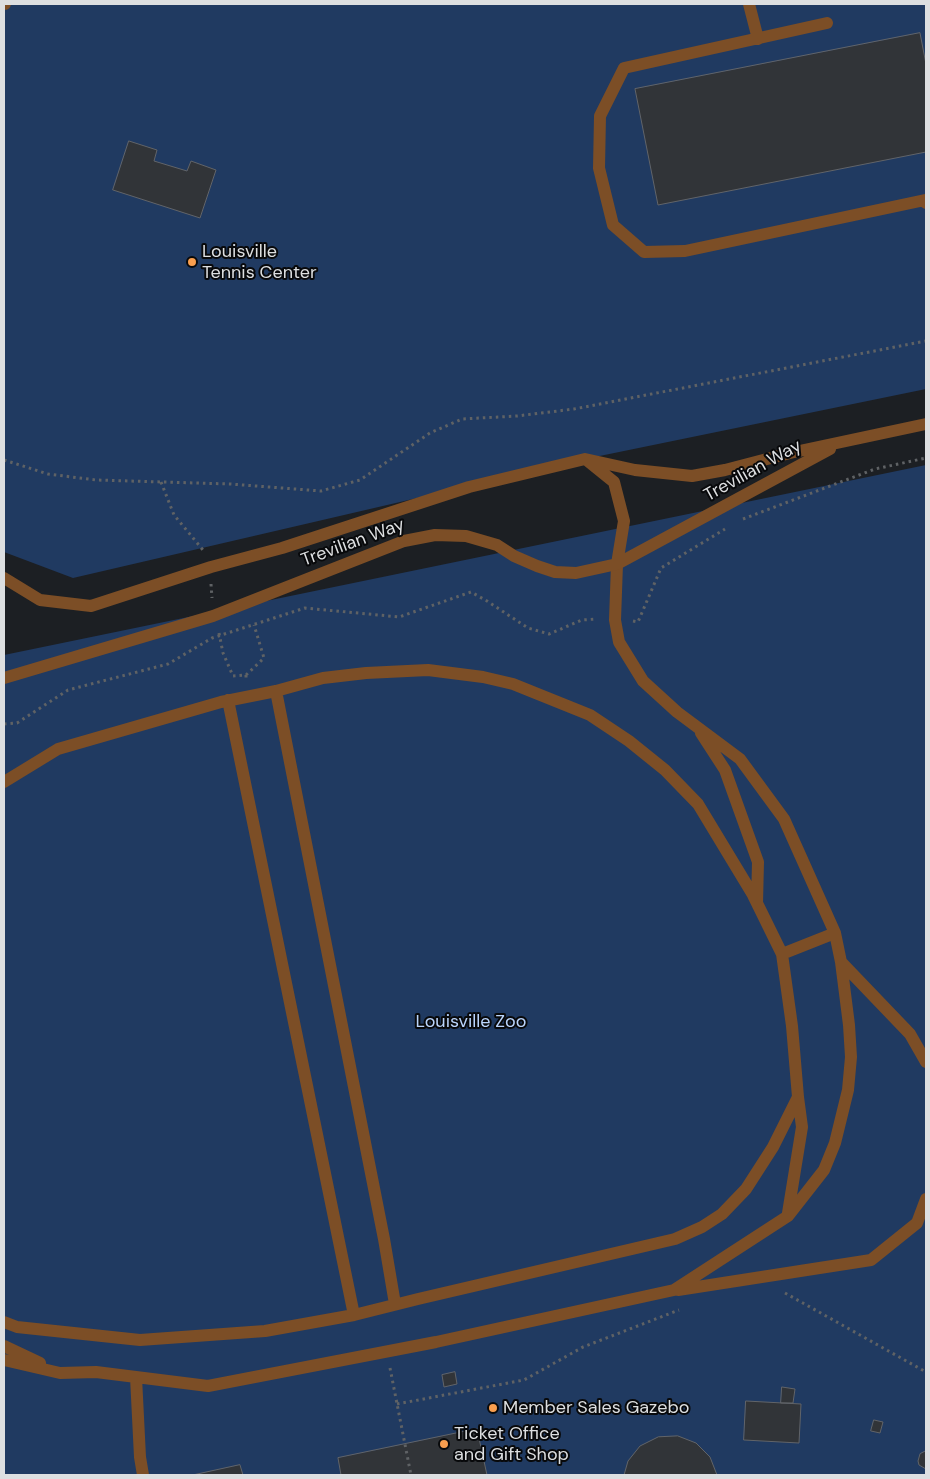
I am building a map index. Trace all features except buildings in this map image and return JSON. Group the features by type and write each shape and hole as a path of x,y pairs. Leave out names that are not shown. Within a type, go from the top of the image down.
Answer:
{"street":[{"path":"749,4 758,39"},
{"path":"827,23 624,68 600,116 599,168 613,225 644,252 685,251 925,200 926,203"},
{"name":"Trevilian Way","path":"4,578 40,600 91,606 210,567 282,548 470,487 585,459 635,470 692,476 926,424"},
{"name":"Trevilian Way","path":"4,678 213,616 404,540 435,535 466,536 497,545 514,556 555,572 576,573 617,564 840,444"},
{"path":"585,459 614,482 624,521 617,564 615,620 619,642 643,681 677,712 740,759 784,819 835,933 841,962 849,1025 851,1056 848,1090 835,1143 824,1170 788,1216 674,1290"},
{"path":"4,782 58,749 228,700 276,691 323,678 366,673 428,670 483,677 513,684 590,715 629,741 665,770 698,804 758,906 782,954 792,1026 802,1126 788,1216"},
{"path":"276,691 384,1239 395,1304"},
{"path":"228,700 354,1315"},
{"path":"697,727 725,770 758,862 758,906"},
{"path":"782,954 835,933"},
{"path":"841,962 910,1034 926,1062"},
{"path":"4,1322 17,1327 140,1340 265,1331 354,1315 675,1239 702,1227 722,1214 746,1190 773,1147 798,1097"},
{"path":"4,1360 60,1373 96,1372 208,1386 436,1342 674,1290 871,1260 917,1223 926,1199"},
{"path":"4,1346 60,1373"},
{"path":"136,1377 140,1458 143,1475"}],"path":[{"path":"4,460 48,474 96,480 230,484 321,492 360,480 430,433 462,420 574,409 926,341"},
{"path":"740,520 875,469 926,458"},
{"path":"4,724 17,723 68,690 168,664 212,638 305,608 399,617 472,592 528,628 549,634 582,620 638,622 661,568 732,525"},
{"path":"246,675 264,658 254,624"},
{"path":"779,1289 926,1372"},
{"path":"398,1404 524,1380 583,1347 680,1309"},
{"path":"387,1352 411,1475"}],"green space":[{"path":"4,4 926,4 926,389 585,459 73,578 4,552"},
{"name":"Louisville Zoo","path":"926,465 926,1475 4,1475 4,655"}],"place":[{"name":"Louisville Tennis Center","path":"192,262"},
{"name":"Member Sales Gazebo","path":"493,1408"},
{"name":"Ticket Office and Gift Shop","path":"444,1444"}]}
